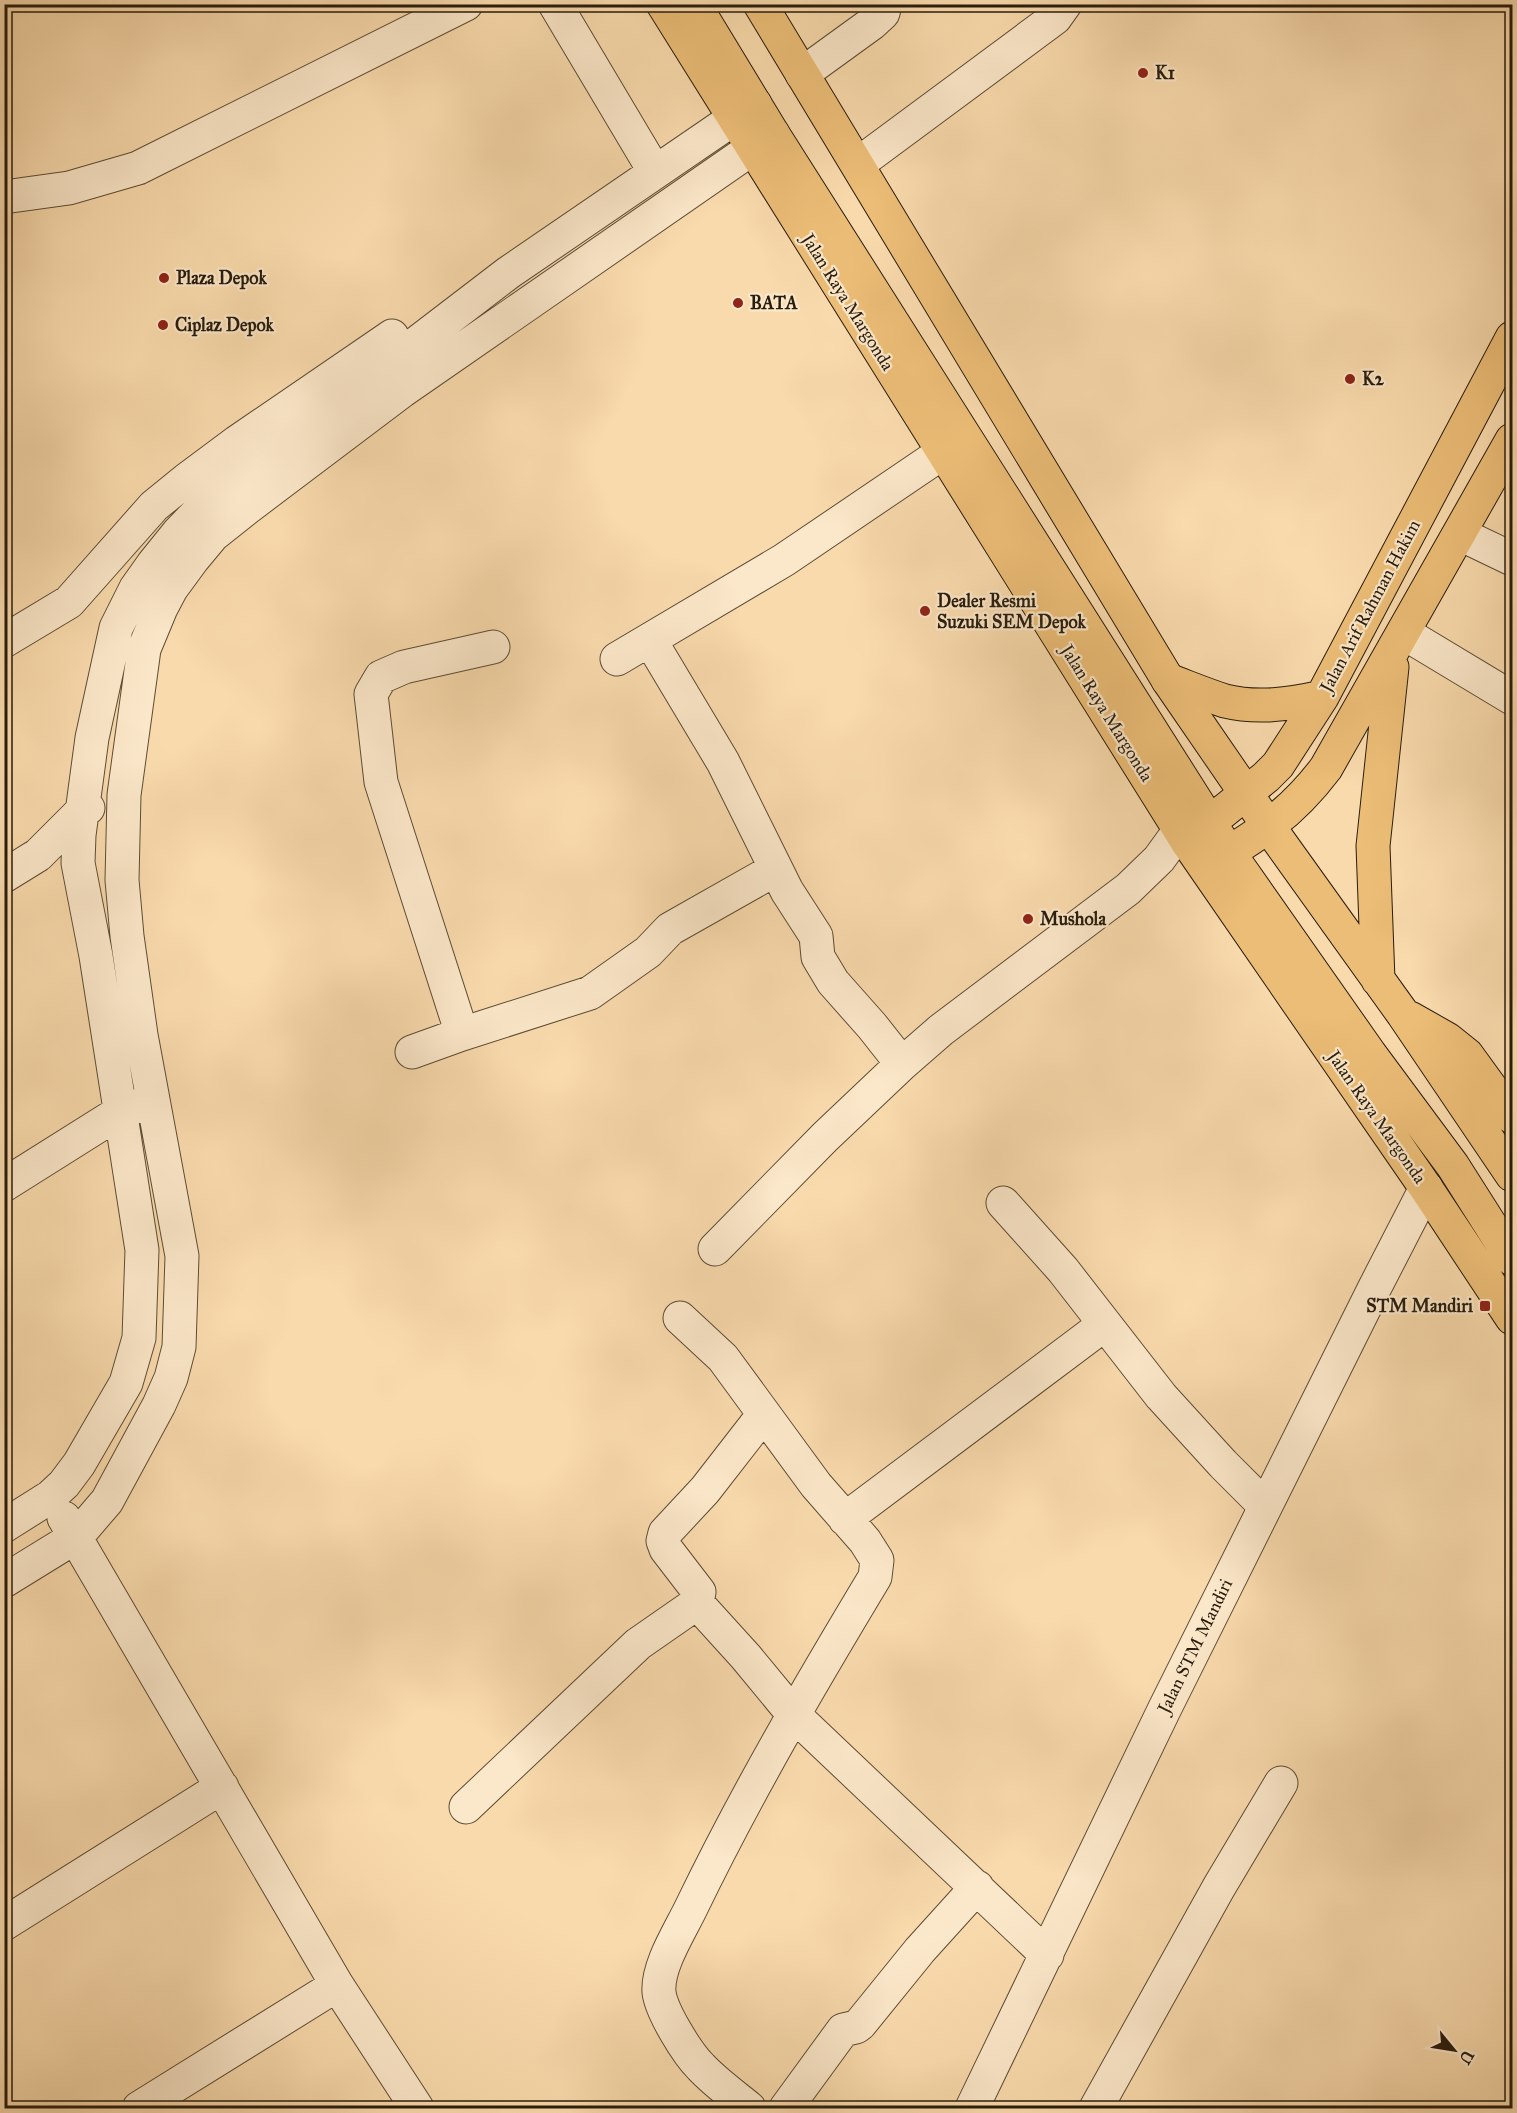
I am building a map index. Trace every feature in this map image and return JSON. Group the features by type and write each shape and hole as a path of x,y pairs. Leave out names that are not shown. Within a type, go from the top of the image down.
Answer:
{"main road":[{"name":"Jalan Raya Margonda","path":"663,4 741,107 763,141 1202,843 1370,1054 1453,1166 1512,1259"},
{"name":"Jalan Raya Margonda","path":"694,4 741,107"},
{"path":"760,4 1168,680 1245,793 1403,1014 1512,1175"},
{"name":"Jalan Raya Margonda","path":"763,141 942,453 1202,843 1512,1318"},
{"name":"Jalan Arif Rahman Hakim","path":"1202,843 1245,793 1278,765 1322,697 1512,338"},
{"path":"1202,843 1269,827 1295,806 1326,768 1512,440"},
{"path":"1378,980 1372,846 1399,642"},
{"path":"1168,680 1226,701 1260,705 1288,704 1322,697"},
{"path":"1403,1014 1447,1039 1467,1055 1512,1117"},
{"path":"1426,1188 1453,1166"}],"street":[{"path":"4,197 69,188 138,168 466,4"},
{"path":"555,4 650,162"},
{"path":"802,74 871,24 883,13 885,4"},
{"path":"858,164 1055,18 1065,4"},
{"path":"4,641 69,602 154,506 195,473 342,370 650,162 741,107"},
{"path":"4,1581 76,1536 107,1501 141,1442 171,1378 179,1347 182,1256 152,1101 127,936 122,880 124,795 144,649 171,590 185,546 205,505 508,273 741,107"},
{"path":"4,1526 50,1497 64,1484 79,1464 126,1383 139,1338 142,1250 96,956 78,863 79,835 92,738 116,628 136,588 185,546 213,535 402,391 763,141"},
{"path":"617,659 784,560 942,453"},
{"path":"1460,534 1512,559"},
{"path":"650,640 723,762 776,869 816,936 818,957 833,982 902,1064"},
{"path":"1399,642 1512,698"},
{"path":"462,1034 381,782 371,694 381,677 404,667 493,647"},
{"path":"4,876 38,855 83,810 124,795"},
{"path":"716,1249 825,1137 941,1030 1128,889 1160,859 1202,843"},
{"path":"412,1052 590,993 648,952 670,929 776,869"},
{"path":"4,1185 120,1112 152,1101"},
{"name":"Jalan STM Mandiri","path":"981,2105 1047,1955 1164,1710 1426,1188"},
{"path":"1003,1203 1063,1270 1161,1396 1265,1506"},
{"path":"680,1318 723,1358 816,1485 865,1541 877,1560 876,1577 793,1714 704,1881 661,1972 659,1992 666,2015 675,2030 700,2066 749,2109"},
{"path":"845,1519 1105,1324"},
{"path":"466,1807 638,1644 697,1603 699,1592 666,1549 663,1541 665,1533 705,1490 764,1414"},
{"path":"50,1497 76,1536 337,1985 417,2109"},
{"path":"697,1603 793,1714 1047,1955"},
{"path":"1096,2109 1219,1887 1281,1783"},
{"path":"4,1924 222,1787"},
{"path":"786,2109 843,2030 860,2024 920,1950 977,1887"},
{"path":"139,2109 337,1985"}],"place":[{"name":"K1","path":"1143,73"},
{"name":"Plaza Depok","path":"164,278"},
{"name":"BATA","path":"738,303"},
{"name":"Ciplaz Depok","path":"163,325"},
{"name":"K2","path":"1350,379"},
{"name":"Dealer Resmi Suzuki SEM Depok","path":"925,611"},
{"name":"Mushola","path":"1028,919"},
{"name":"STM Mandiri","path":"1485,1306"}]}
